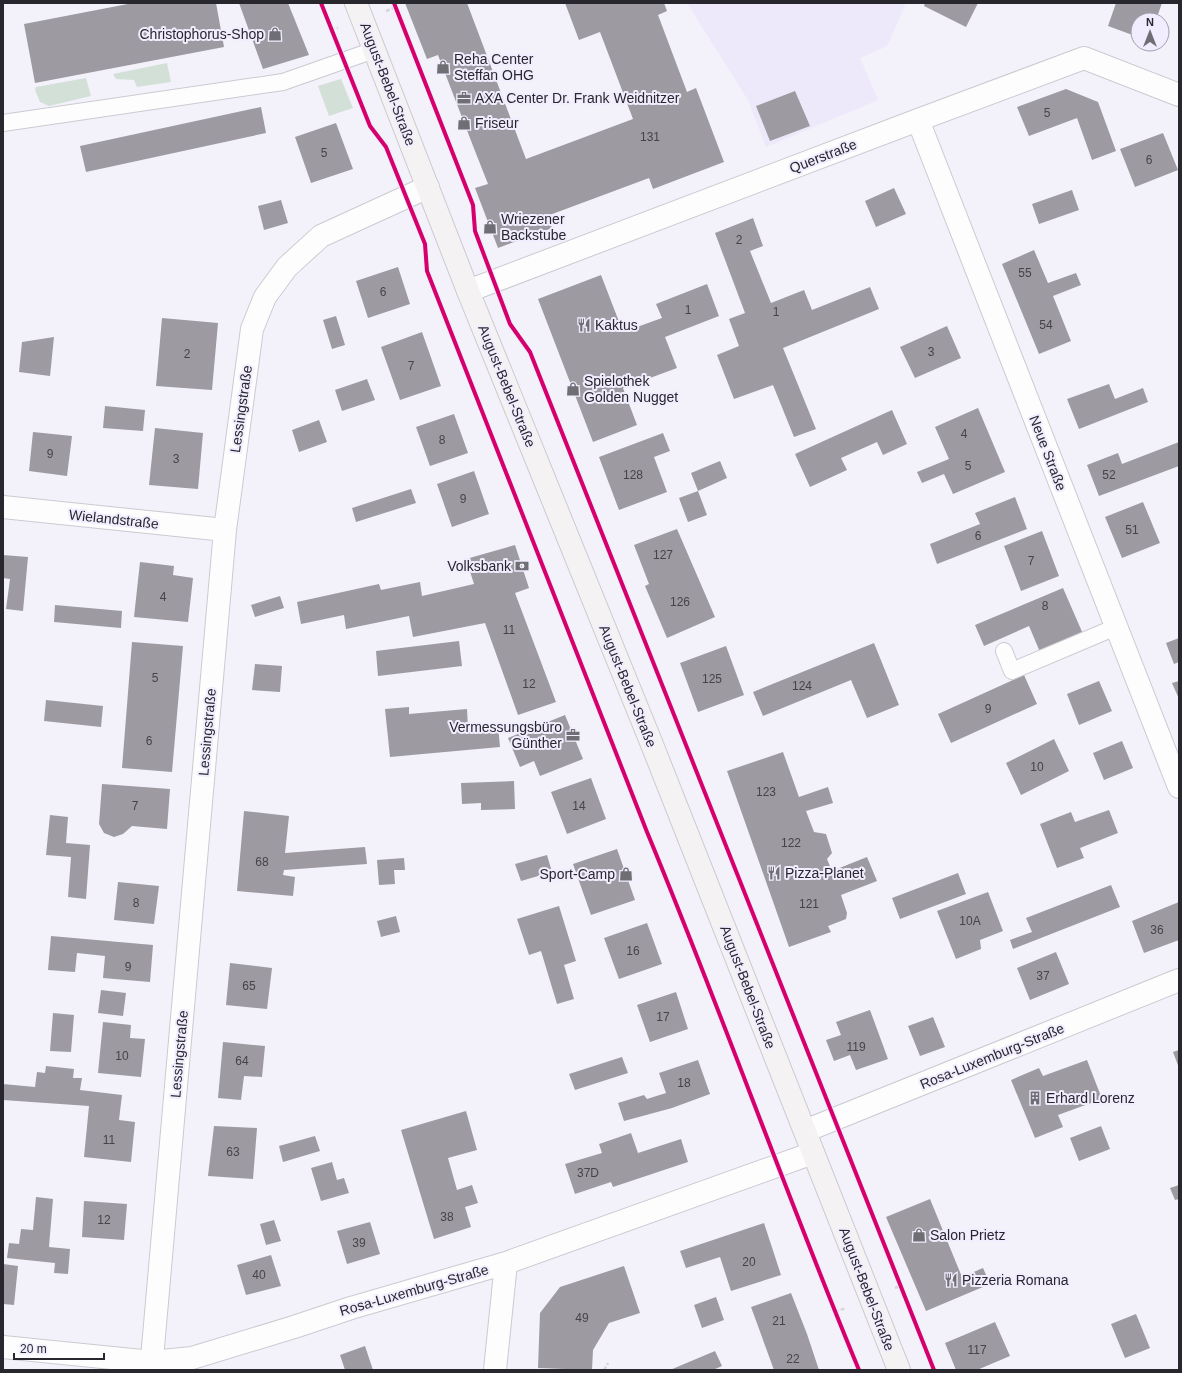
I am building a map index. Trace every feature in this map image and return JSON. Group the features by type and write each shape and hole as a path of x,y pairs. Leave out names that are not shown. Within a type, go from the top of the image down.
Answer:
{"main road":[{"name":"August-Bebel-Straße","path":"356,3 468,291 657,756 899,1370"}],"street":[{"name":"Querstraße","path":"468,291 1084,58 1179,95"},
{"name":"Neue Straße","path":"918,120 1179,787"},
{"name":"Lessingstraße","path":"151,1366 225,530 252,329 265,297 287,267 321,236 428,187"},
{"name":"Wielandstraße","path":"3,508 225,530"},
{"name":"Rosa-Luxemburg-Straße","path":"805,1131 1179,980"},
{"name":"Rosa-Luxemburg-Straße","path":"3,1347 151,1366 192,1358 351,1308 506,1263 813,1153"},
{"path":"495,1370 506,1263"}],"lane":[{"path":"3,123 283,82 374,50"},
{"path":"1004,651 1012,671 1116,627"}],"path":[{"path":"604,1370 608,1363"}],"shaded area":[{"path":"687,3 906,3 887,46 860,58 878,100 766,147 748,100"},
{"path":"167,63 171,82 137,87 134,80 116,79 113,74"},
{"path":"86,78 91,96 49,106 40,102 35,90 36,87"},
{"path":"341,79 353,108 329,116 318,86"}],"building":[{"path":"133,3 216,3 224,47 35,83 24,24"},
{"name":"Christophorus-Shop","path":"239,3 288,3 309,55 263,69"},
{"path":"405,3 467,3 526,159 633,119 600,32 579,40 565,3 664,3 667,11 658,15 687,92 696,88 724,162 653,189 649,178 547,216 552,228 498,248 475,188 488,184 438,55 427,59"},
{"path":"925,3 978,3 966,27 924,6"},
{"path":"1116,3 1162,3 1159,12 1130,12 1130,34 1108,26"},
{"path":"1066,89 1098,102 1116,151 1092,160 1077,118 1029,136 1017,107"},
{"path":"795,91 810,126 770,141 756,106"},
{"path":"261,107 266,133 86,172 80,146"},
{"path":"336,123 353,169 311,183 295,137"},
{"path":"1163,133 1178,170 1135,187 1120,149"},
{"path":"894,188 906,214 876,227 865,201"},
{"path":"1072,190 1079,210 1039,224 1032,204"},
{"path":"281,200 288,223 264,230 258,206"},
{"path":"753,218 763,246 750,251 771,303 804,290 812,310 870,287 879,309 783,348 816,429 794,437 773,385 734,399 717,355 739,346 729,319 745,313 715,233"},
{"path":"1034,250 1048,283 1076,273 1081,285 1053,296 1071,341 1039,354 1002,264"},
{"path":"398,267 410,304 368,318 356,281"},
{"path":"601,275 623,332 662,318 656,304 707,284 719,316 665,337 677,368 623,388 637,425 593,442 538,299"},
{"path":"336,316 345,345 332,349 323,320"},
{"path":"162,318 218,323 212,390 156,386"},
{"path":"947,326 961,358 915,378 900,347"},
{"path":"422,332 441,386 400,400 381,347"},
{"path":"54,337 50,376 19,372 22,342"},
{"path":"367,379 375,400 342,411 335,390"},
{"path":"1109,384 1115,399 1143,388 1148,402 1079,429 1067,399"},
{"path":"105,406 145,410 143,431 103,428"},
{"path":"978,408 1005,472 953,494 944,474 922,483 917,472 949,459 935,427"},
{"path":"892,410 907,444 883,455 877,442 841,458 847,470 810,487 795,454"},
{"path":"454,414 468,453 430,466 416,427"},
{"path":"319,420 327,442 299,452 292,430"},
{"path":"155,428 203,433 198,489 149,485"},
{"path":"33,432 72,436 67,476 29,471"},
{"path":"663,433 670,451 654,457 667,492 619,510 599,457"},
{"path":"1179,442 1179,466 1099,496 1087,465 1118,453 1122,464"},
{"path":"720,461 727,478 698,491 691,473"},
{"path":"474,471 489,514 452,527 437,484"},
{"path":"411,489 416,503 356,522 352,508"},
{"path":"698,491 707,515 688,522 679,498"},
{"path":"1015,497 1027,529 937,564 930,544 980,524 975,513"},
{"path":"1143,502 1160,543 1122,558 1105,517"},
{"path":"677,529 715,617 667,638 645,586 649,584 634,545"},
{"path":"1042,531 1059,576 1021,591 1004,546"},
{"path":"515,545 529,588 515,593 556,702 518,715 485,623 413,637 409,616 346,629 344,615 301,624 297,602 379,584 381,590 420,582 422,596 474,584 466,559"},
{"path":"3,555 28,557 23,611 6,609 10,579 3,578"},
{"path":"140,562 174,566 173,575 193,578 188,622 134,617"},
{"path":"1063,588 1083,634 1040,652 1029,626 984,646 975,625"},
{"path":"280,596 284,608 255,617 251,605"},
{"path":"55,605 122,611 121,628 54,622"},
{"path":"1179,638 1179,662 1174,664 1166,643"},
{"path":"459,641 462,666 378,676 376,651"},
{"path":"132,642 183,646 172,772 122,768"},
{"path":"874,643 899,705 867,718 851,680 763,716 753,692"},
{"path":"726,646 744,695 698,712 680,663"},
{"path":"255,664 282,666 280,692 252,690"},
{"path":"1024,675 1037,704 951,743 938,714"},
{"path":"1099,681 1112,711 1079,725 1067,694"},
{"path":"1179,681 1179,699 1172,683"},
{"path":"46,700 103,706 101,727 44,721"},
{"path":"409,707 409,714 467,709 468,728 498,725 500,747 390,757 385,709"},
{"path":"565,715 583,759 540,776 534,761 520,767 508,738"},
{"path":"1054,739 1069,771 1021,795 1006,763"},
{"path":"1122,741 1133,768 1104,780 1093,753"},
{"path":"783,752 799,797 828,787 833,803 806,811 814,832 826,834 832,853 827,859 832,871 867,857 877,881 841,895 847,913 846,919 828,926 831,932 789,947 727,771"},
{"path":"591,778 606,819 567,834 551,792"},
{"path":"514,781 515,809 481,810 481,803 462,804 461,783"},
{"path":"102,784 170,789 167,829 132,826 123,834 114,837 104,833 99,824"},
{"path":"1109,810 1118,833 1080,848 1084,858 1057,868 1040,824 1071,812 1075,822"},
{"path":"244,811 289,816 285,853 365,847 367,864 284,870 283,875 295,877 293,896 237,891"},
{"path":"50,815 68,817 66,843 90,845 86,899 68,897 71,857 46,855"},
{"path":"617,849 635,900 591,915 573,864"},
{"path":"547,855 552,872 521,881 515,864"},
{"path":"404,858 405,870 394,870 395,884 379,885 377,860"},
{"path":"958,873 966,894 900,919 892,898"},
{"path":"118,882 159,886 154,924 114,920"},
{"path":"1111,885 1120,907 1013,949 1010,940 1032,932 1026,918"},
{"path":"988,892 1003,931 980,940 981,949 956,959 937,911"},
{"path":"1179,902 1179,940 1144,953 1132,921"},
{"path":"559,906 576,961 564,965 574,999 557,1004 541,951 529,955 517,919"},
{"path":"396,916 400,932 381,937 377,921"},
{"path":"647,923 662,964 619,979 604,938"},
{"path":"51,936 153,945 150,982 103,978 105,956 77,953 75,972 48,970"},
{"path":"1056,952 1069,984 1030,1000 1017,968"},
{"path":"230,963 272,968 267,1009 226,1005"},
{"path":"101,990 126,993 123,1016 98,1013"},
{"path":"676,992 688,1029 650,1042 637,1005"},
{"path":"870,1010 888,1059 856,1070 850,1055 834,1061 826,1040 841,1035 836,1022"},
{"path":"53,1013 74,1015 71,1052 50,1051"},
{"path":"933,1017 945,1047 920,1056 908,1026"},
{"path":"103,1022 131,1025 130,1038 145,1039 141,1077 98,1073"},
{"path":"223,1042 265,1046 262,1077 244,1076 241,1100 218,1098"},
{"path":"1179,1050 1179,1068 1173,1052"},
{"path":"622,1057 628,1073 575,1090 569,1074"},
{"path":"698,1060 710,1094 672,1108 624,1121 618,1103 644,1095 647,1099 666,1093 659,1073"},
{"path":"1087,1060 1102,1099 1058,1115 1063,1127 1035,1138 1011,1080 1039,1068 1043,1076"},
{"path":"46,1066 74,1069 73,1078 82,1078 80,1090 122,1095 119,1120 135,1122 131,1162 84,1157 89,1106 3,1100 3,1084 35,1087 37,1072 45,1073"},
{"path":"466,1111 477,1150 448,1158 457,1190 472,1185 478,1203 465,1207 471,1227 434,1239 401,1130"},
{"path":"214,1126 257,1128 253,1179 208,1176"},
{"path":"1101,1126 1110,1149 1079,1161 1070,1138"},
{"path":"631,1133 638,1153 681,1139 688,1162 613,1187 611,1182 575,1194 565,1164 602,1153 599,1144"},
{"path":"315,1136 320,1151 283,1162 279,1146"},
{"path":"332,1162 337,1180 344,1178 349,1193 321,1201 311,1168"},
{"path":"1179,1185 1179,1199 1175,1200 1170,1188"},
{"path":"36,1197 53,1199 49,1247 70,1249 68,1274 54,1273 55,1263 7,1258 9,1243 19,1244 21,1229 33,1230"},
{"path":"930,1199 962,1277 983,1268 990,1284 926,1311 886,1217"},
{"path":"84,1201 127,1204 124,1240 82,1237"},
{"path":"274,1220 281,1241 266,1245 260,1224"},
{"path":"370,1222 380,1254 347,1264 337,1231"},
{"path":"764,1223 781,1275 731,1291 720,1257 686,1268 680,1251"},
{"path":"271,1255 281,1286 246,1295 237,1265"},
{"path":"3,1264 18,1266 14,1305 3,1304"},
{"path":"624,1266 640,1313 609,1323 593,1350 592,1370 538,1368 540,1313 560,1287"},
{"path":"791,1293 819,1370 774,1370 751,1307"},
{"path":"716,1297 724,1320 702,1328 694,1305"},
{"path":"1136,1314 1150,1348 1125,1358 1111,1324"},
{"path":"995,1322 1010,1356 977,1370 956,1370 945,1343"},
{"path":"365,1346 373,1370 345,1370 340,1355"},
{"path":"715,1351 722,1366 713,1370 670,1370"}],"cycle path":[{"path":"321,3 370,126 386,147 425,244 427,271 701,966 805,1236 859,1370"},
{"path":"394,3 473,205 475,231 510,324 530,352 934,1370"}],"place":[{"name":"Christophorus-Shop","path":"275,34"},
{"name":"Reha Center Steffan OHG","path":"443,67"},
{"name":"AXA Center Dr. Frank Weidnitzer","path":"464,98"},
{"name":"Friseur","path":"464,123"},
{"name":"Wriezener Backstube","path":"490,227"},
{"name":"Kaktus","path":"584,325"},
{"name":"Spielothek Golden Nugget","path":"573,389"},
{"name":"Volksbank","path":"522,566"},
{"name":"Vermessungsbüro Günther","path":"573,735"},
{"name":"Pizza-Planet","path":"774,873"},
{"name":"Sport-Camp","path":"626,874"},
{"name":"Erhard Lorenz","path":"1035,1098"},
{"name":"Salon Prietz","path":"919,1235"},
{"name":"Pizzeria Romana","path":"951,1280"}]}
